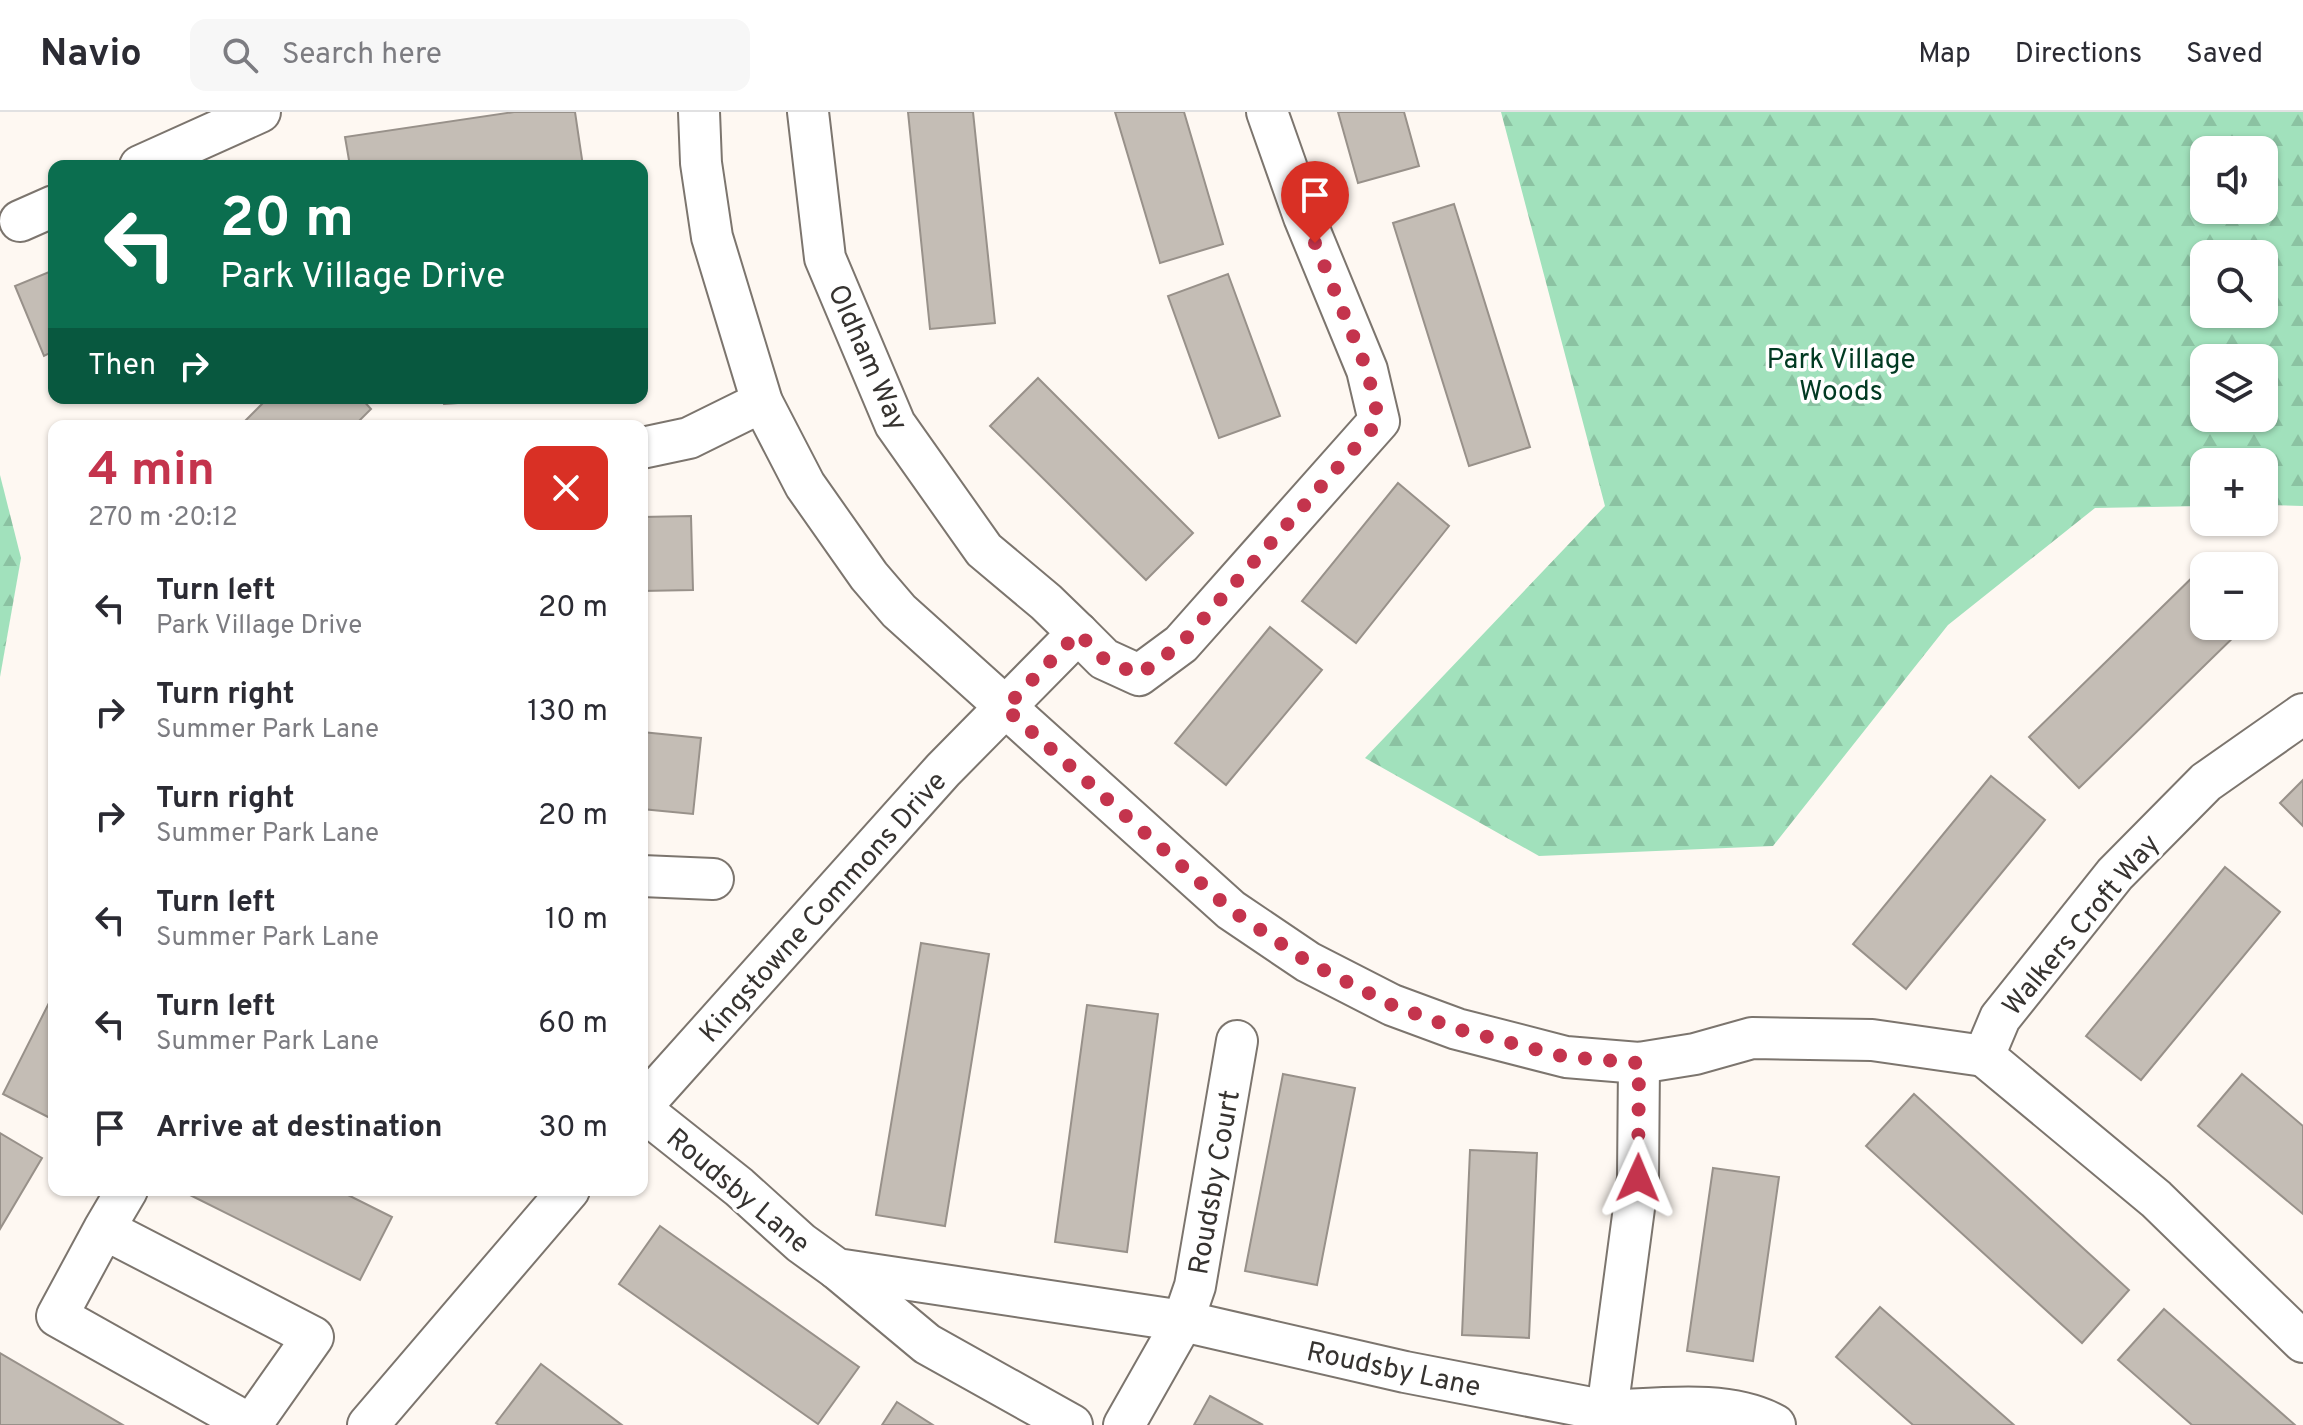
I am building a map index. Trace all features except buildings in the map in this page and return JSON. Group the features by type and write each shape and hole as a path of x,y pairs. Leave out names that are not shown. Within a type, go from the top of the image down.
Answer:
{"street":[{"path":"699,112 701,163 712,237 762,402 805,485 869,576 899,611 1231,910 1308,962 1392,1005 1457,1029 1566,1057 1639,1063 1695,1054 1752,1038 1872,1040 1984,1056 2156,1199 2303,1342"},
{"name":"Oldham Way","path":"808,112 825,258 895,424 984,550 1046,602 1104,659 1139,675 1181,644 1379,421 1367,370 1304,217 1267,112"},
{"path":"152,160 236,117"},
{"path":"648,447 689,438 762,402"},
{"name":"Kingstowne Commons Drive","path":"648,1101 943,770 1078,633"},
{"name":"Walkers Croft Way","path":"1984,1056 2000,1018 2115,874 2206,782 2303,714"},
{"path":"648,876 713,879"},
{"name":"Roudsby Court","path":"1183,1321 1195,1286 1237,1041"},
{"path":"1605,1418 1638,1178 1639,1063"},
{"name":"Roudsby Lane","path":"648,1113 739,1187 801,1243 927,1344 1072,1425"},
{"path":"104,1229 313,1337 251,1425 57,1316 104,1229 123,1196"},
{"path":"371,1424 564,1196"},
{"name":"Roudsby Lane","path":"837,1269 1183,1321 1605,1418 1723,1409 1775,1425"},
{"path":"1124,1425 1183,1321"}],"green space":[{"name":"Park Village Woods","path":"1501,112 2303,112 2303,506 2278,505 2278,448 2190,448 2190,506 2095,508 1948,625 1773,846 1539,856 1365,758 1605,506"},
{"path":"0,475 21,558 0,677"}],"route":[{"path":"1315,243 1367,370 1379,421 1181,644 1139,675 1104,659 1078,633 1005,708 1231,910 1308,962 1392,1005 1457,1029 1566,1057 1639,1063 1638,1178"}]}
